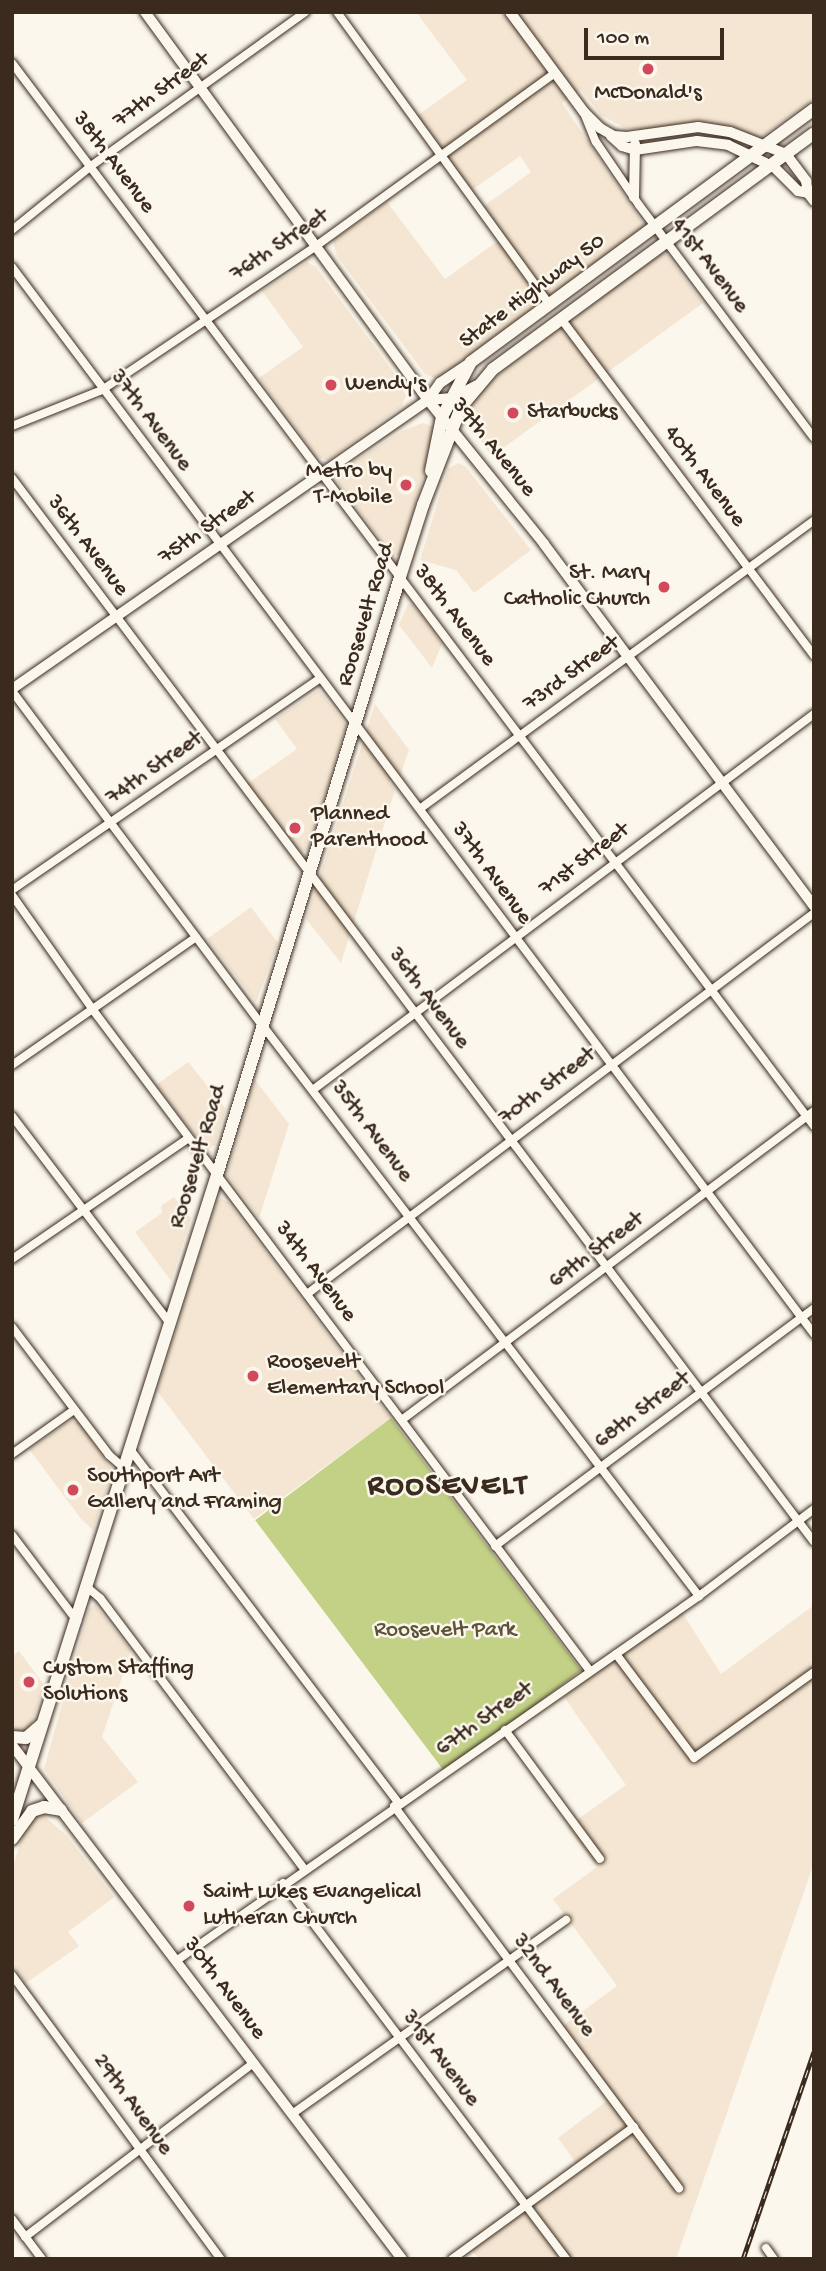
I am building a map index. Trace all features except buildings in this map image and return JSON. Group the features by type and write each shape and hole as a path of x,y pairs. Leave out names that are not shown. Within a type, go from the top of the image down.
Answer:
{"main road":[{"name":"State Highway 50","path":"423,505 442,417 471,362 814,108"},
{"name":"State Highway 50","path":"423,505 461,407 493,369 814,133"},
{"name":"Roosevelt Road","path":"12,1819 88,1588 123,1466 217,1175 423,505"},
{"path":"12,1737 26,1738 44,1721"},
{"path":"12,1839 32,1811 44,1807 61,1810"}],"street":[{"name":"39th Avenue","path":"145,12 428,400 544,544 814,906"},
{"name":"77th Street","path":"12,230 91,166 304,12"},
{"path":"337,12 549,304"},
{"path":"510,12 584,112 622,146 635,150 704,141 727,145 771,165 782,172 798,191 811,197"},
{"name":"38th Avenue","path":"12,63 208,318 711,989 810,1114 814,1126"},
{"name":"76th Street","path":"12,426 102,390 316,246 555,73"},
{"name":"41st Avenue","path":"584,112 596,142 655,227 814,438"},
{"path":"609,134 636,136 707,127 730,132 786,154 806,181 811,197"},
{"path":"634,197 636,136"},
{"name":"37th Avenue","path":"12,267 319,679 421,808 514,939 814,1334"},
{"name":"40th Avenue","path":"562,320 814,656"},
{"name":"75th Street","path":"12,690 428,400 440,383 471,362"},
{"name":"75th Street","path":"428,400 452,398 477,385"},
{"name":"36th Avenue","path":"12,478 814,1542"},
{"name":"73rd Street","path":"421,808 814,520"},
{"name":"74th Street","path":"12,890 319,679"},
{"name":"35th Avenue","path":"12,690 263,1026 699,1596"},
{"name":"71st Street","path":"313,1088 814,714"},
{"name":"34th Avenue","path":"12,895 93,1010 404,1419 495,1546 590,1671"},
{"name":"70th Street","path":"307,1294 814,913"},
{"path":"12,1065 197,937"},
{"name":"69th Street","path":"404,1419 810,1114"},
{"path":"12,1116 169,1322"},
{"path":"12,1259 189,1138"},
{"name":"68th Street","path":"495,1546 814,1308"},
{"path":"12,1327 109,1455 123,1466"},
{"path":"12,1454 74,1410"},
{"name":"32nd Avenue","path":"129,1447 679,2189"},
{"name":"67th Street","path":"176,1961 304,1868 699,1596 814,1509"},
{"path":"12,1535 76,1621"},
{"path":"88,1588 100,1598 304,1868"},
{"path":"615,1654 694,1758 814,1672"},
{"path":"505,1730 600,1859"},
{"name":"30th Avenue","path":"12,1745 402,2259"},
{"name":"31st Avenue","path":"283,1883 566,2259"},
{"path":"292,2113 566,1920"},
{"name":"29th Avenue","path":"12,1975 221,2259"},
{"path":"25,2237 253,2063"},
{"path":"452,2259 634,2127"},
{"path":"12,2219 42,2259"},
{"path":"766,2248 774,2259"}],"shaded area":[{"path":"416,12 814,12 814,99 758,139 709,123 685,123 655,130 625,128 601,115 581,90 562,103 643,223 644,229 437,379 425,374 337,256 333,240 387,202 445,279 505,236 484,206 531,172 520,156 472,190 417,116 467,80"},
{"path":"660,253 667,255 703,303 492,456 465,420 469,407 488,382"},
{"path":"307,262 316,267 399,380 406,396 401,407 328,460 317,457 259,378 303,347 262,291"},
{"path":"423,423 433,427 433,443 400,554 393,557 335,478 342,469 402,431"},
{"path":"458,463 465,466 531,550 474,593 456,570 420,560 448,469"},
{"path":"408,604 413,605 442,644 432,668 399,625"},
{"path":"319,690 346,725 309,848 301,854 247,784 297,749 275,719"},
{"path":"375,704 409,750 401,773 389,782 395,790 341,963 306,919"},
{"path":"251,907 278,943 256,1002 207,939"},
{"path":"188,1062 226,1109 215,1145 208,1149 202,1145 156,1085"},
{"path":"255,1080 289,1124 259,1218 227,1175"},
{"path":"174,1197 191,1218 171,1281 135,1232 162,1213 161,1206"},
{"path":"221,1198 229,1203 391,1418 254,1519 157,1391 217,1201"},
{"path":"70,1421 78,1422 113,1471 93,1530 82,1520 29,1449"},
{"path":"95,1605 131,1650 102,1737 138,1782 82,1823 44,1769 89,1608"},
{"path":"814,1605 814,1863 676,2259 479,2259 466,2242 576,2163 558,2138 608,2100 556,2031 617,1986 553,1899 597,1867 567,1827 626,1785 564,1697 678,1606 721,1674"},
{"path":"19,1651 44,1685 31,1726 26,1732 12,1730 12,1656"},
{"path":"43,1815 66,1835 114,1897 68,1932 79,1946 26,1983 12,1965 12,1869 26,1825 33,1818"}],"green space":[{"name":"Roosevelt Park","path":"391,1418 581,1670 445,1773 255,1520"}],"railway":[{"path":"743,2259 814,2052"}],"place":[{"name":"McDonald's","path":"648,69"},
{"name":"Wendy's","path":"331,385"},
{"name":"Starbucks","path":"513,413"},
{"name":"Metro by T-Mobile","path":"406,485"},
{"name":"St. Mary Catholic Church","path":"664,587"},
{"name":"Planned Parenthood","path":"295,828"},
{"name":"Roosevelt Elementary School","path":"253,1376"},
{"name":"Southport Art Gallery and Framing","path":"73,1490"},
{"name":"Custom Staffing Solutions","path":"29,1682"},
{"name":"Saint Lukes Evangelical Lutheran Church","path":"189,1906"}],"district":[{"name":"ROOSEVELT","path":"448,1488"}]}
